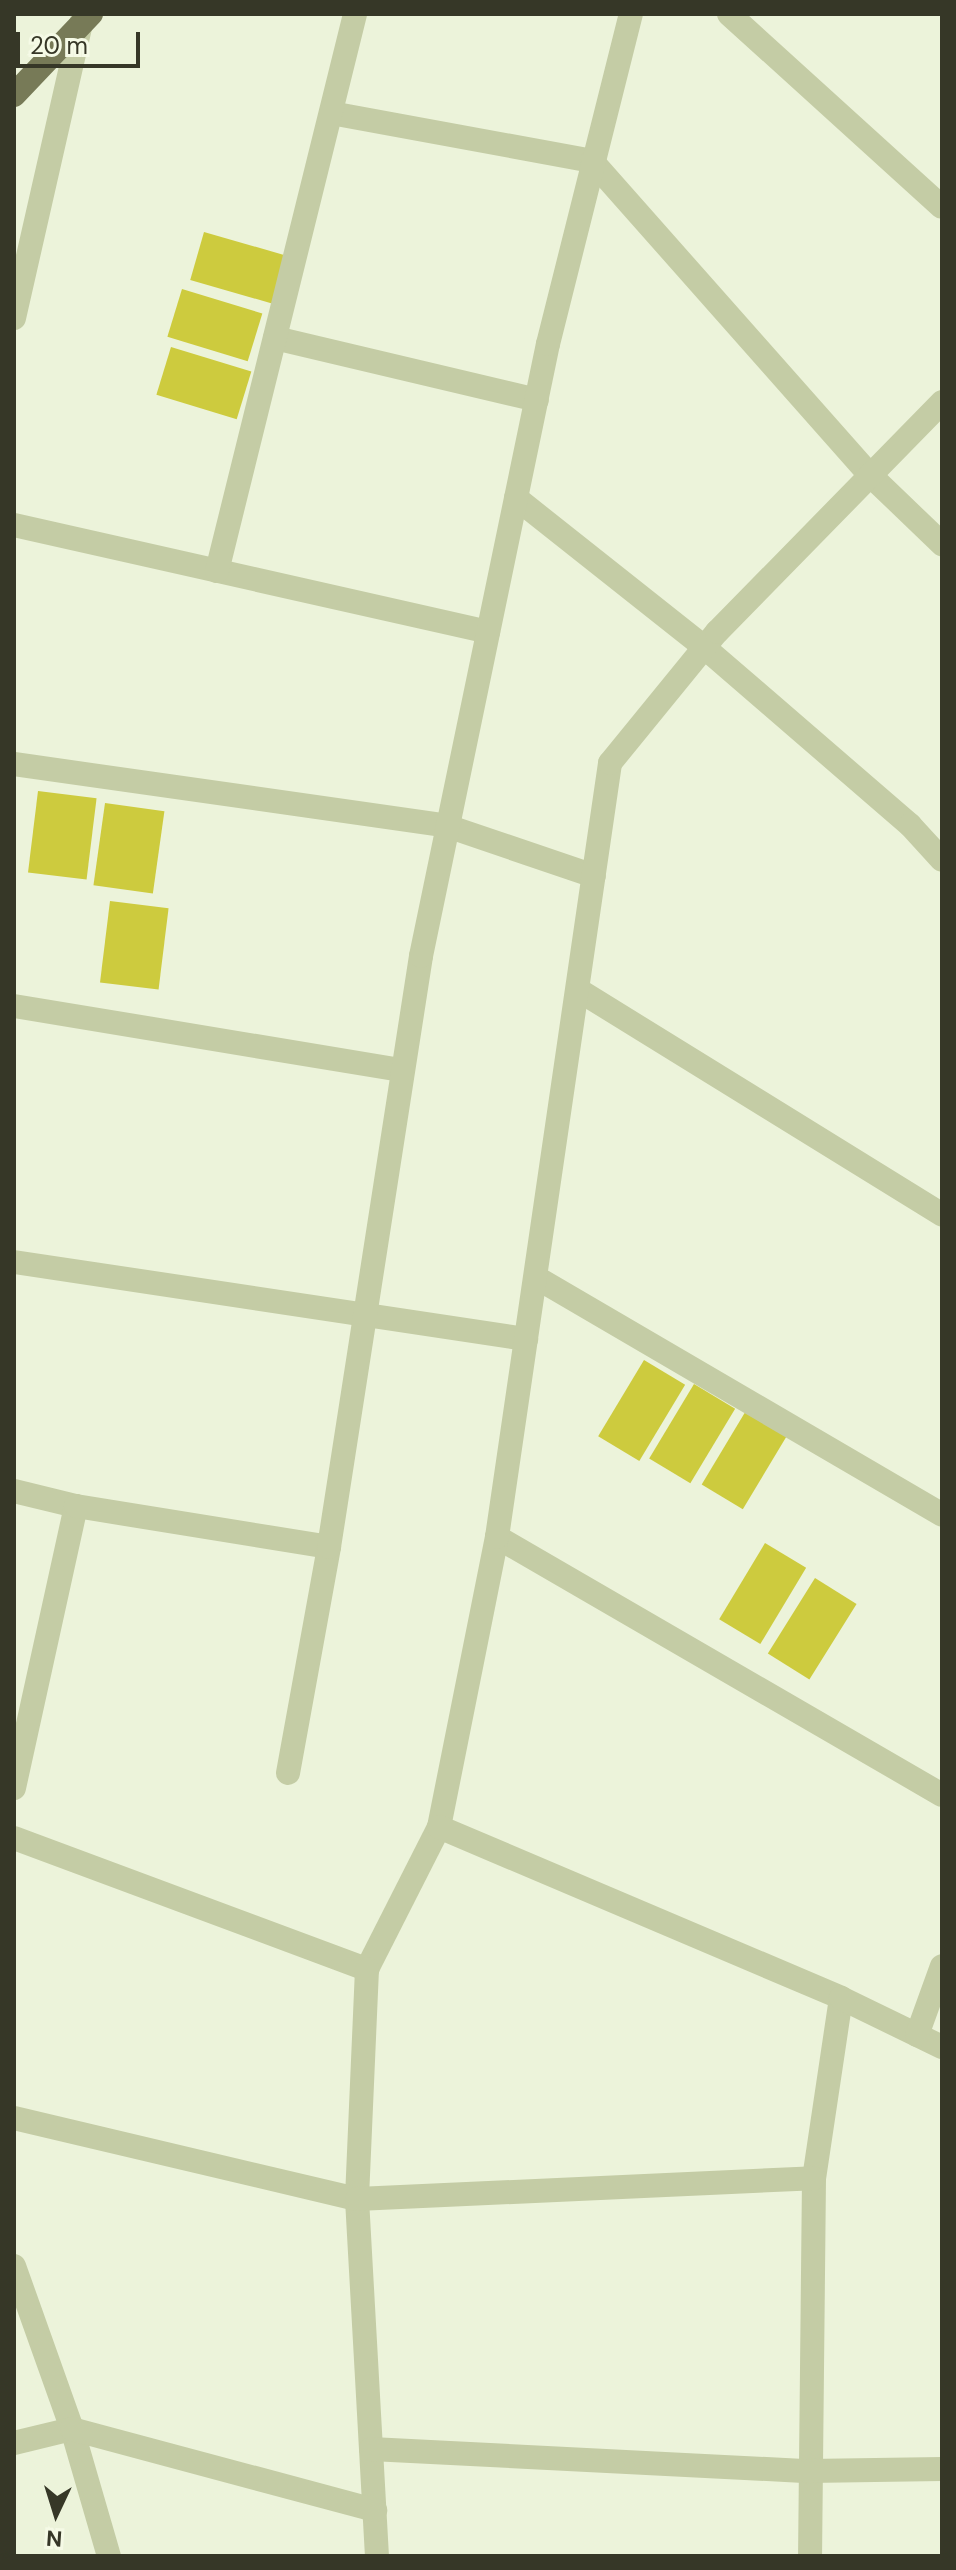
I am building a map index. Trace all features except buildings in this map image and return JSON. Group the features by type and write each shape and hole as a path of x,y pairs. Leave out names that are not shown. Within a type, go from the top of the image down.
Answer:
{"main road":[{"path":"14,95 86,19"}],"street":[{"path":"217,571 355,14"},
{"path":"288,1773 367,1313 401,1070 447,826 537,400 592,161 631,14"},
{"path":"729,14 942,207"},
{"path":"14,318 86,19"},
{"path":"331,113 592,161 870,475 942,544"},
{"path":"275,338 537,400"},
{"path":"377,2556 357,2199 367,1969 439,1827 497,1537 580,991 610,763 705,648 942,402"},
{"path":"516,498 705,648 910,825 942,860"},
{"path":"14,525 488,632"},
{"path":"14,764 447,826 594,876"},
{"path":"580,991 942,1215"},
{"path":"14,1006 401,1070"},
{"path":"14,1262 526,1339"},
{"path":"537,1278 942,1515"},
{"path":"14,1491 76,1506 329,1547"},
{"path":"14,1788 76,1506"},
{"path":"497,1537 942,1795"},
{"path":"439,1827 841,1998 942,2047"},
{"path":"14,1838 367,1969"},
{"path":"917,2035 942,1966"},
{"path":"810,2556 808,2471 814,2178 841,1998"},
{"path":"14,2118 357,2199 814,2178"},
{"path":"14,2266 72,2429 109,2556"},
{"path":"14,2443 72,2429 375,2510"},
{"path":"371,2449 808,2471 942,2469"}]}
